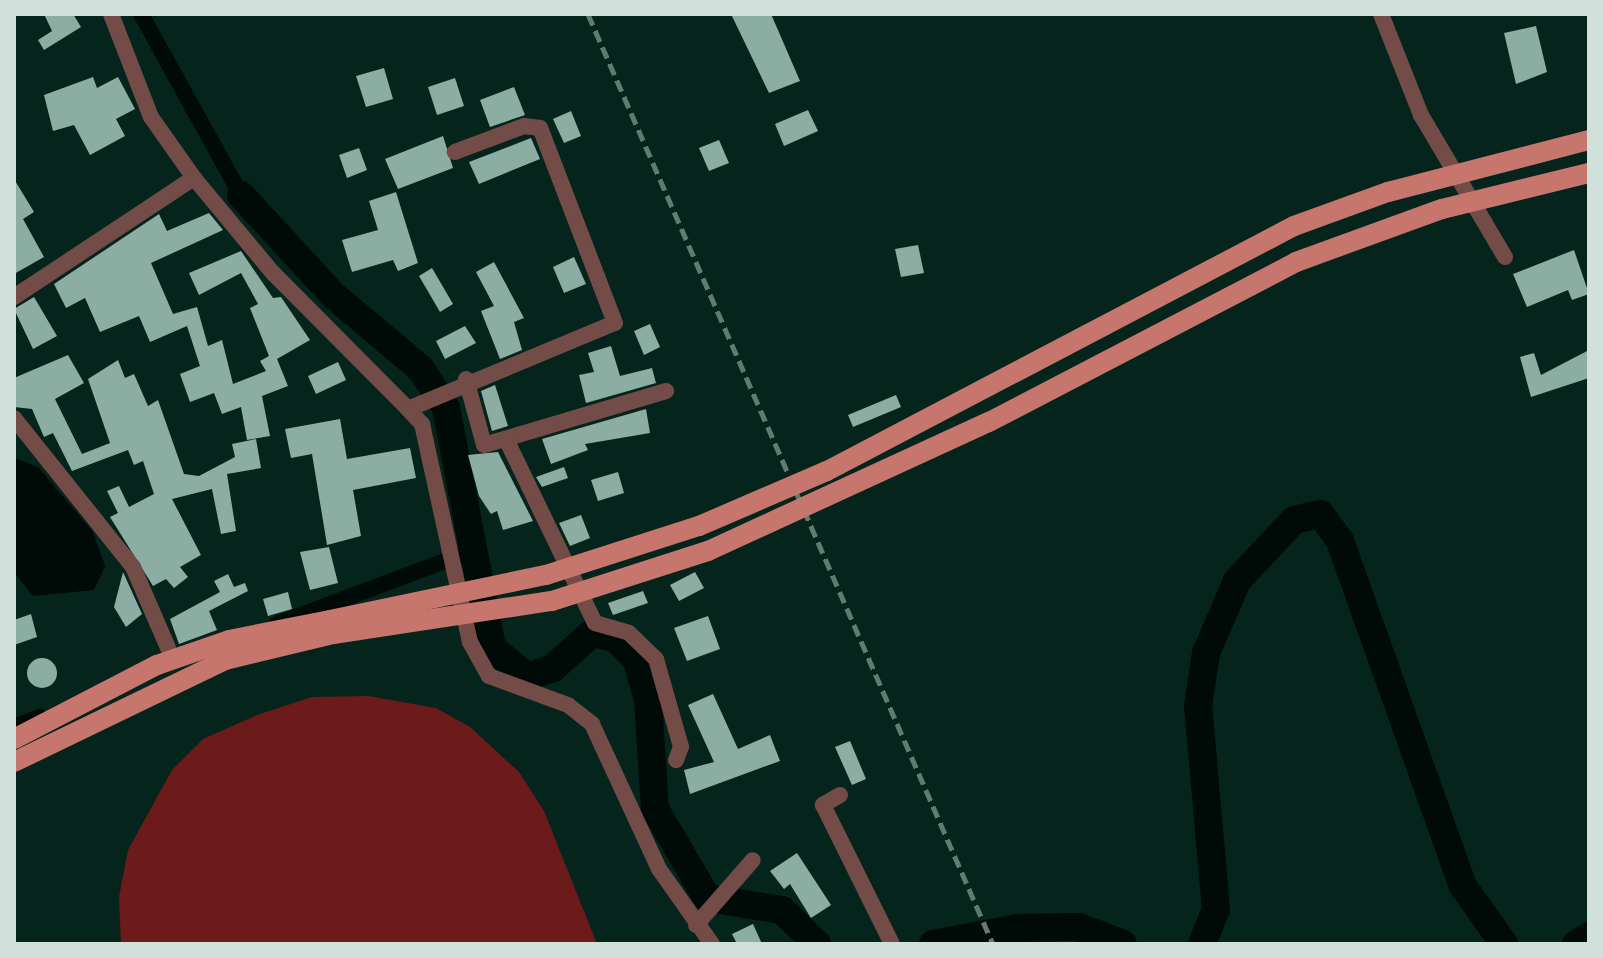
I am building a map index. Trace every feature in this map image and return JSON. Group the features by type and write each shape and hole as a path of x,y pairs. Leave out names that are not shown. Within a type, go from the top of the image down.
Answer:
{"main road":[{"path":"14,739 157,665 229,640 546,575 699,526 827,471 1294,226 1400,188 1589,140"},
{"path":"14,762 225,660 333,634 552,601 708,551 989,422 1296,262 1442,209 1589,173"}],"street":[{"path":"111,14 151,117 194,178 273,273 416,404 470,642 489,676 568,705 592,724 637,829 696,925 712,944"},
{"path":"1381,14 1421,115 1505,257"},
{"path":"416,404 459,383 615,323 540,128 524,126 455,152"},
{"path":"14,297 194,178"},
{"path":"459,383 484,445 666,391"},
{"path":"14,418 133,567 168,648"},
{"path":"506,439 595,623 629,633 656,659 681,747 676,760"},
{"path":"840,795 823,805 892,944"},
{"path":"696,925 753,860"}],"shaded area":[{"path":"14,458 38,467 93,532 105,566 94,590 33,596 14,572"},
{"path":"368,696 436,708 470,727 519,772 544,811 597,944 121,944 119,897 128,850 172,770 203,739 257,715 312,697"}],"building":[{"path":"44,14 73,14 81,27 44,50 38,40 52,31"},
{"path":"731,14 771,14 800,81 769,93"},
{"path":"1536,26 1547,72 1516,84 1504,33"},
{"path":"384,68 393,99 366,107 356,76"},
{"path":"93,77 97,88 118,77 135,109 116,119 125,136 90,155 74,125 53,131 44,95"},
{"path":"455,78 464,106 437,115 428,87"},
{"path":"514,87 525,115 490,127 480,100"},
{"path":"808,110 818,131 784,146 775,124"},
{"path":"571,111 581,136 564,143 553,119"},
{"path":"443,136 453,168 398,189 385,159"},
{"path":"531,138 540,159 479,184 469,162"},
{"path":"719,140 729,163 709,171 699,148"},
{"path":"359,148 367,170 347,178 339,155"},
{"path":"14,179 34,212 23,219 44,257 14,274"},
{"path":"396,192 418,263 398,271 393,260 352,272 342,240 378,230 369,201"},
{"path":"209,213 223,230 151,263 173,314 197,307 208,346 222,340 233,384 266,371 260,361 269,356 250,308 258,304 241,273 199,295 189,273 241,251 273,298 281,297 310,340 277,359 288,386 262,396 270,436 247,440 241,407 222,414 214,393 190,402 180,374 200,366 187,326 150,342 139,316 100,332 85,298 66,308 54,284 159,214 167,231"},
{"path":"918,245 924,273 901,277 895,249"},
{"path":"1574,250 1589,294 1572,300 1568,290 1527,307 1513,274"},
{"path":"574,257 586,284 564,293 553,267"},
{"path":"494,262 524,318 514,322 522,350 500,359 481,311 494,306 476,272"},
{"path":"432,268 453,304 440,312 419,276"},
{"path":"34,297 57,336 33,349 14,309"},
{"path":"650,324 660,347 644,355 634,331"},
{"path":"465,326 476,343 445,359 436,341"},
{"path":"611,346 620,376 652,368 656,383 586,403 579,375 594,372 588,353"},
{"path":"1589,350 1589,378 1531,397 1520,357 1534,353 1541,375"},
{"path":"68,355 84,383 55,399 82,454 110,443 88,379 118,360 125,378 134,374 148,406 158,400 184,474 199,476 235,457 232,444 256,439 261,468 227,474 236,531 221,534 212,489 172,499 201,555 180,567 188,577 174,588 166,579 153,586 110,517 118,513 107,491 119,486 129,507 154,494 143,461 134,465 128,450 72,471 53,433 44,437 32,409 14,407 14,378"},
{"path":"338,362 346,380 316,394 308,376"},
{"path":"495,385 508,426 492,431 481,391"},
{"path":"896,395 901,407 853,427 848,415"},
{"path":"646,409 650,433 585,444 588,450 551,464 542,439"},
{"path":"340,419 347,459 410,448 416,478 353,490 361,536 327,545 312,454 291,458 285,429"},
{"path":"498,452 533,521 503,530 497,511 491,514 479,496 468,455"},
{"path":"564,467 568,478 542,487 536,477"},
{"path":"618,472 624,493 598,501 591,480"},
{"path":"581,515 590,538 570,546 559,523"},
{"path":"329,547 338,583 310,590 300,552"},
{"path":"123,572 142,614 126,627 114,607"},
{"path":"695,572 704,588 679,601 670,585"},
{"path":"228,574 234,587 245,583 248,591 209,611 217,630 179,644 170,619 220,592 214,581"},
{"path":"643,591 648,603 613,615 608,603"},
{"path":"288,592 292,609 268,616 263,599"},
{"path":"31,614 37,637 14,645 14,620"},
{"path":"708,616 720,649 687,661 674,628"},
{"path":"42,658 53,662 57,673 53,684 42,688 31,684 27,673 31,662"},
{"path":"713,694 738,749 770,735 780,761 690,794 684,770 714,762 688,705"},
{"path":"850,741 866,779 852,785 835,747"},
{"path":"797,853 831,905 811,918 790,884 784,889 770,871"},
{"path":"753,924 762,944 737,944 732,934"}],"waterway":[{"path":"141,14 241,195"},
{"path":"241,195 333,295 421,369 446,408 492,648 527,677 553,668 592,633 615,638 636,658 648,699 655,809 707,898 782,910 817,944"},
{"path":"1202,944 1216,910 1198,706 1206,653 1237,581 1294,520 1320,514 1340,541 1463,886 1504,944"},
{"path":"277,624 471,551"},
{"path":"14,727 40,717"},
{"path":"933,944 1017,928 1079,927 1123,944"},
{"path":"1576,944 1589,936"}],"railway":[{"path":"588,14 993,944"}]}
